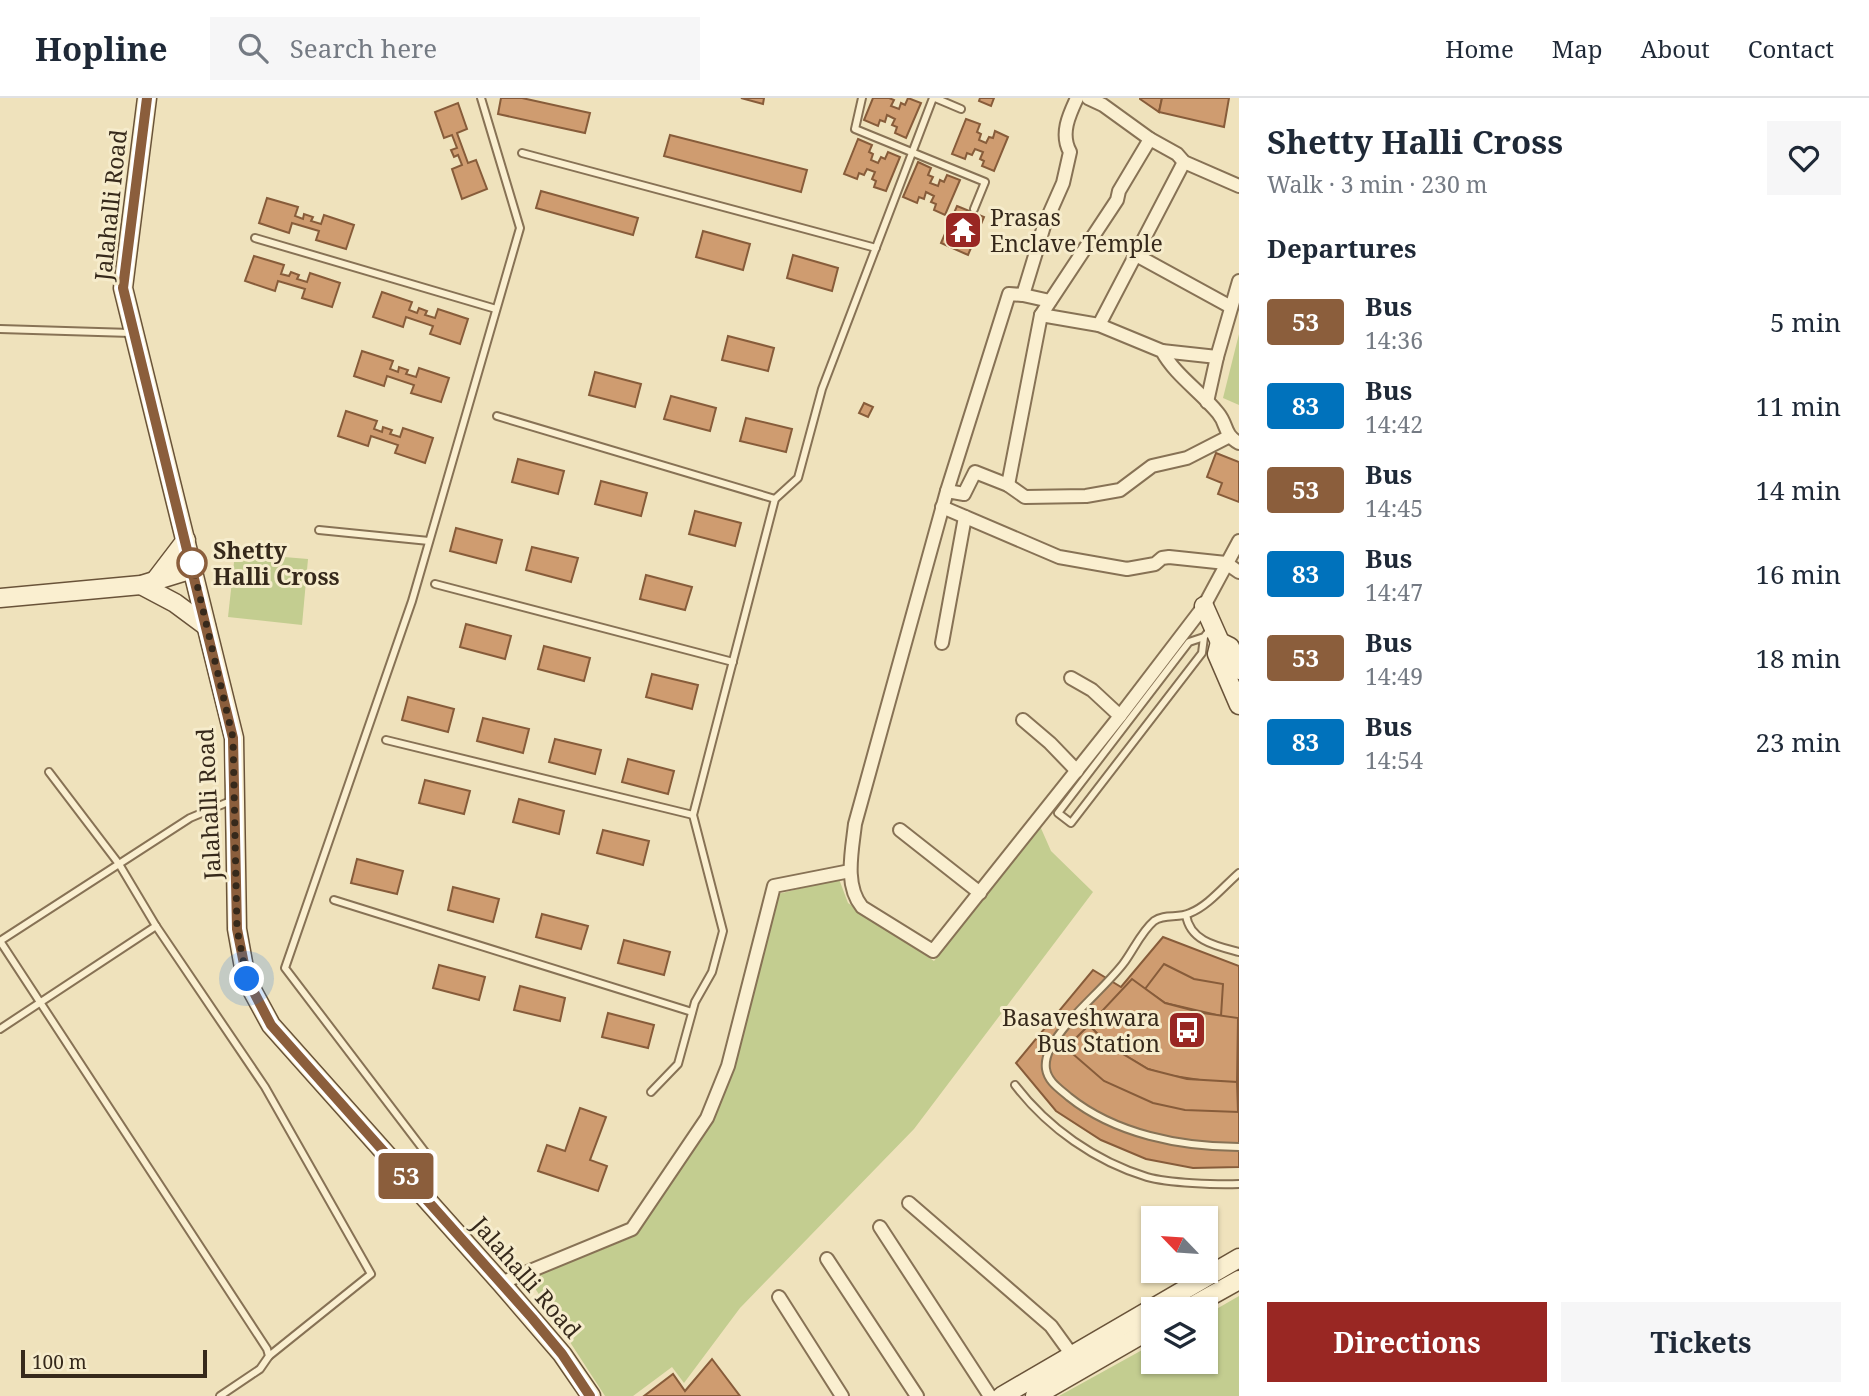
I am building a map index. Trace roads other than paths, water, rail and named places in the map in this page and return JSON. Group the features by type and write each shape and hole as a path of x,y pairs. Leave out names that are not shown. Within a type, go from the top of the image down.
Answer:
{"main road":[{"name":"Jalahalli Road","path":"147,98 123,288 194,569 233,738 237,929 247,979 271,1025 501,1283 562,1354 590,1396"},
{"path":"149,581 186,540"},
{"path":"0,598 149,581 194,569"},
{"path":"149,581 206,626"},
{"path":"1204,606 1217,654 1239,705"},
{"path":"1212,635 1230,648 1239,670"},
{"path":"1002,1396 1239,1258"},
{"path":"1209,1297 1239,1280"},
{"path":"1035,1396 1141,1335"}],"street":[{"path":"1023,295 1044,226 1063,183 1069,152 1064,142 1066,129 1077,98"},
{"path":"1088,98 1177,154 1184,162 1239,186"},
{"path":"1008,485 1041,314 1117,200 1119,191 1150,139"},
{"path":"1099,325 1184,162"},
{"path":"1136,255 1231,307"},
{"path":"1207,402 1239,281"},
{"path":"1050,301 1009,294 942,507 855,824 850,871 854,898 862,907 933,951 1204,606 1239,541"},
{"path":"1041,314 1099,325 1162,351 1217,357"},
{"path":"947,491 964,494 975,472 1008,485 1025,497 1086,496 1120,489 1152,466 1187,458 1234,440 1220,415 1169,365 1162,351"},
{"path":"942,507 1059,557 1113,568 1139,568 1169,556 1226,563 1239,572"},
{"path":"942,643 965,517"},
{"path":"1071,678 1091,690 1120,716"},
{"path":"1023,720 1077,771"},
{"path":"900,830 980,893"},
{"path":"501,1283 632,1229 707,1118 720,1087 728,1066 774,886 850,871"},
{"path":"909,1203 1051,1326 1072,1355"},
{"path":"880,1227 990,1396"},
{"path":"827,1259 917,1396"},
{"path":"779,1297 842,1396"}],"lane":[{"path":"432,1161 285,968 412,601 520,228 481,98"},
{"path":"862,98 855,129 985,182 974,209"},
{"path":"651,1093 678,1064 695,1002 712,972 723,931 693,815 775,499 797,478 822,389 934,98 961,110"},
{"path":"522,153 876,248"},
{"path":"255,238 496,309"},
{"path":"0,329 134,333"},
{"path":"497,416 775,499"},
{"path":"319,530 429,541"},
{"path":"435,584 733,662"},
{"path":"1212,635 1202,653 1071,823 1058,813 1189,642 1212,635"},
{"path":"386,740 693,815"},
{"path":"49,772 118,864 156,926 265,1087 371,1274 269,1356 260,1369 220,1396"},
{"path":"234,799 190,818 0,941 256,1331 269,1356"},
{"path":"1239,873 1197,909 1186,915 1159,918 1152,923 1122,965 1059,1036 1046,1058 1049,1079 1082,1107 1111,1123 1176,1142 1239,1147"},
{"path":"334,900 692,1012"},
{"path":"1186,915 1195,934 1220,947 1239,952"},
{"path":"0,1029 156,926"},
{"path":"1015,1085 1045,1121 1093,1154 1148,1178 1220,1185 1239,1184"}],"place":[{"name":"Prasas Enclave Temple","path":"963,230"},
{"name":"Shetty Halli Cross","path":"192,563"},
{"name":"Basaveshwara Bus Station","path":"1187,1030"}]}
